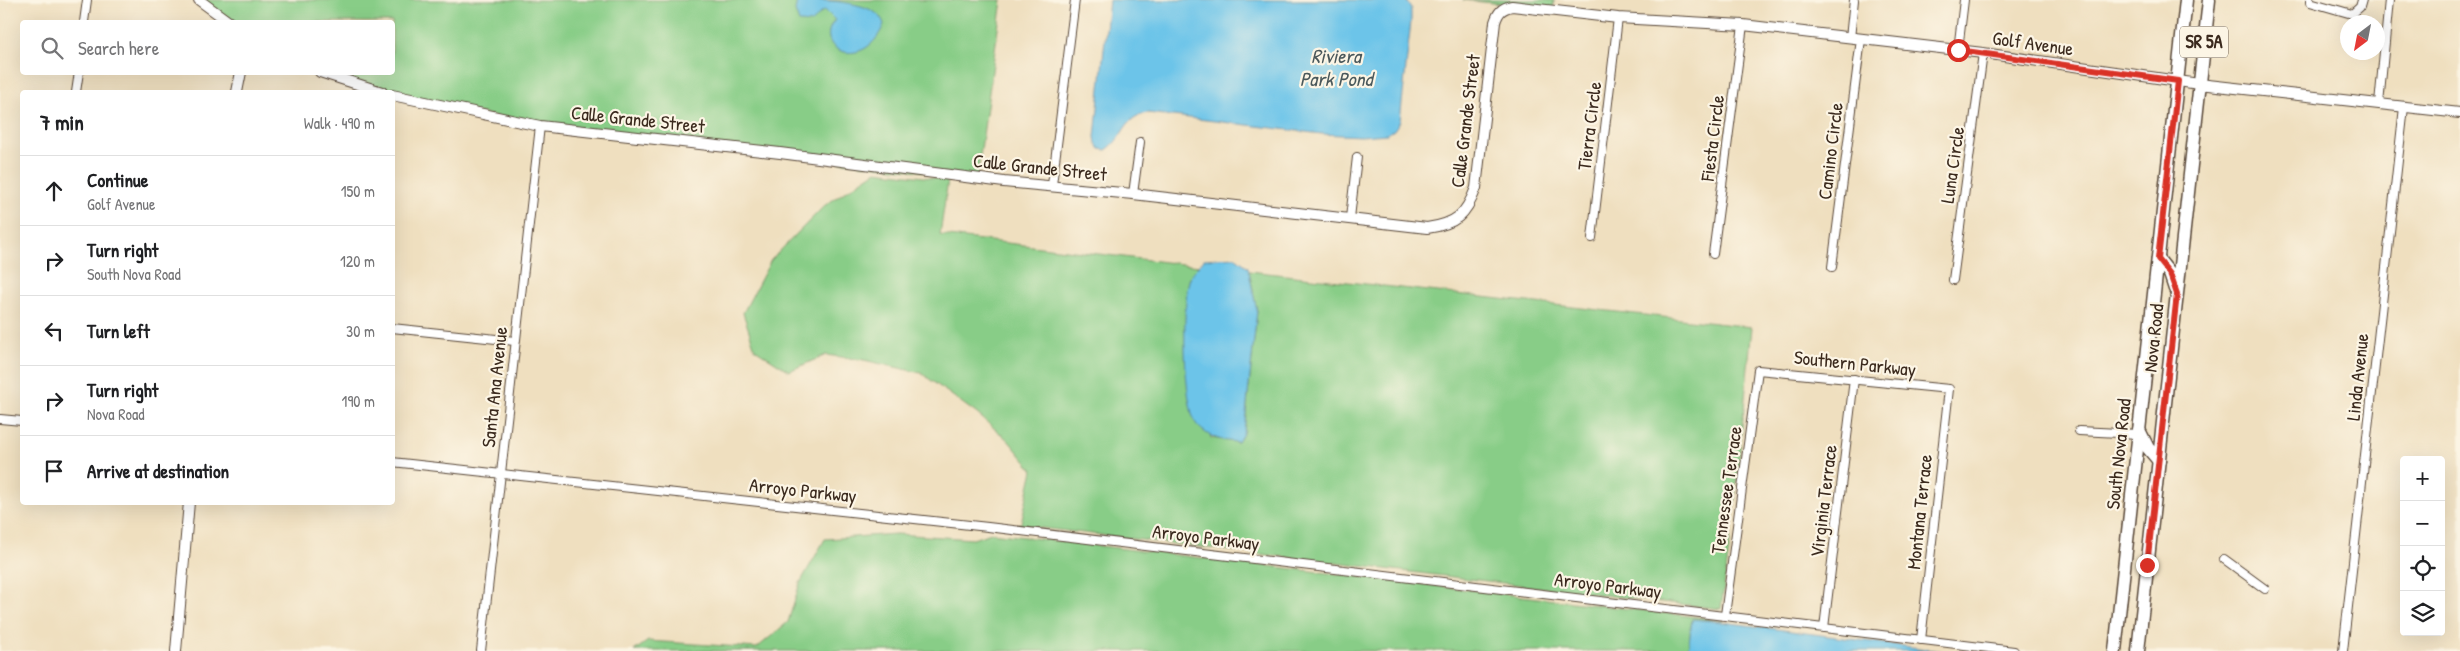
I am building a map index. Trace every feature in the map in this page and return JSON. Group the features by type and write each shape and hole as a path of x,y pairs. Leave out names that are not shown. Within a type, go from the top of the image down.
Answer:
{"main road":[{"name":"SR 5A","path":"2178,81 2186,0"},
{"name":"Nova Road","path":"2138,651 2209,0"},
{"name":"South Nova Road","path":"2116,651 2178,81"},
{"path":"2158,259 2170,274 2177,294"},
{"path":"2139,432 2158,461"}],"street":[{"path":"84,20 87,0"},
{"path":"199,0 227,20"},
{"path":"1052,185 1075,0"},
{"name":"Camino Circle","path":"1832,267 1855,38 1854,0"},
{"path":"1958,50 1964,0"},
{"path":"2310,0 2310,2 2352,14 2360,7 2362,0"},
{"path":"2379,104 2389,0"},
{"name":"Calle Grande Street","path":"395,96 540,126 770,152 1004,182 1052,185 1427,228 1445,226 1458,218 1470,204 1476,188 1495,22 1498,13 1504,7 1512,6"},
{"name":"Golf Avenue","path":"1512,6 1618,18 1743,25 1983,53 2200,84 2460,113"},
{"name":"Tierra Circle","path":"1592,238 1618,18"},
{"name":"Fiesta Circle","path":"1713,254 1743,25"},
{"name":"Luna Circle","path":"1953,280 1983,53"},
{"path":"76,90 79,75"},
{"path":"237,90 240,75"},
{"path":"329,75 376,90"},
{"name":"Linda Avenue","path":"2343,651 2404,107"},
{"name":"Santa Ana Avenue","path":"481,651 540,126"},
{"path":"1133,194 1140,142"},
{"path":"1350,218 1358,157"},
{"path":"395,328 515,341"},
{"name":"Southern Parkway","path":"1758,370 1949,389"},
{"name":"Tennessee Terrace","path":"1725,615 1758,370"},
{"name":"Virginia Terrace","path":"1824,628 1854,379"},
{"name":"Montana Terrace","path":"1921,640 1949,389"},
{"path":"0,418 20,421"},
{"path":"2079,431 2139,432"},
{"name":"Arroyo Parkway","path":"395,462 988,527 2014,651"},
{"path":"176,651 189,505"},
{"path":"2224,559 2265,589"}],"green space":[{"path":"200,0 1002,0 977,178 540,126 395,94 395,90 378,90 329,75 395,75 395,20 227,20"},
{"path":"1463,0 1554,0 1553,9"},
{"path":"876,171 948,180 940,235 1199,266 1189,279 1211,438 1238,442 1244,432 1257,311 1249,271 1752,327 1733,520 1721,609 1016,525 1021,523 1033,470 1008,440 976,413 921,373 864,360 826,355 789,371 755,349 743,313 771,260 824,206"},
{"path":"991,533 1723,620 1692,619 1688,651 634,651 648,641 757,648 788,622 800,583 825,539 896,534 973,539"}],"water":[{"path":"797,0 835,1 861,6 879,16 884,24 875,39 865,49 843,52 829,40 829,31 835,20 825,10 812,23 799,22 795,11"},
{"name":"Riviera Park Pond","path":"1109,0 1406,0 1411,8 1411,21 1400,121 1394,130 1387,134 1361,136 1322,134 1148,113 1134,118 1117,140 1106,150 1100,149 1096,144 1095,137"},
{"path":"1235,257 1248,267 1257,311 1244,432 1238,442 1216,438 1206,433 1197,425 1192,415 1189,399 1185,355 1185,311 1190,278 1193,272 1204,259"},
{"path":"1692,619 1723,622 1941,651 1688,651"}],"route":[{"path":"1958,50 2178,81 2158,259 2170,274 2177,294 2147,565"}]}
